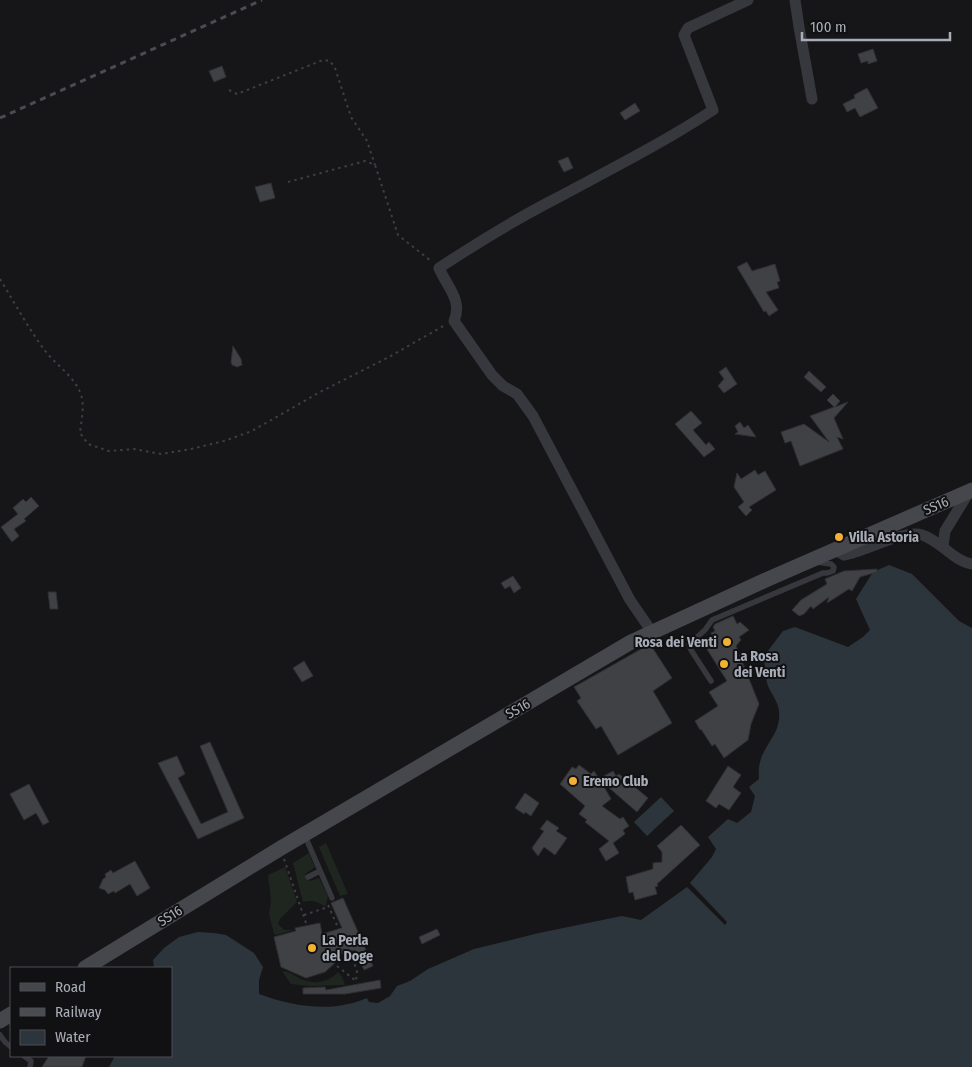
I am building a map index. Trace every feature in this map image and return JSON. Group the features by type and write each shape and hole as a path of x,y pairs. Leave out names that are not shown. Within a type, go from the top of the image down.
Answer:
{"main road":[{"name":"SS16","path":"87,967 99,962 281,848 631,642 971,491"}],"street":[{"path":"652,632 630,600 533,416 517,394 503,386 492,375 454,321 458,311 455,298 439,268 494,233 628,160 713,110 684,35 688,28 748,0"},
{"path":"795,0 812,99"},
{"path":"943,546 945,531 971,491"},
{"path":"836,550 844,555 856,553 903,535 914,533 943,546 958,559 972,564"}],"lane":[{"path":"711,681 691,650 690,644 693,640 705,630 712,620 823,573 832,571 834,567 831,564 811,561"},
{"path":"305,834 332,898"},
{"path":"308,877 320,871"},
{"path":"0,1035 10,1046"},
{"path":"25,1057 31,1061 30,1067"}],"path":[{"path":"229,90 237,94 323,60 330,61 335,68 351,117 367,141 398,235 439,268"},
{"path":"288,182 365,161 375,164"},
{"path":"0,279 43,348 55,364 73,380 81,396 80,433 88,444 109,451 134,449 161,454 191,449 252,431 320,392 454,321"},
{"path":"281,848 306,923"},
{"path":"332,898 328,900 329,907 357,970 356,981 337,966"},
{"path":"304,915 329,907"}],"shaded area":[{"path":"326,843 348,894 340,896 319,847"},
{"path":"309,853 315,867 305,874 310,881 319,878 328,896 324,906 314,901 303,902 293,863"},
{"path":"285,867 297,902 280,919 278,924 284,930 293,930 276,935 274,934 269,914 271,901 268,875"},
{"path":"282,971 288,972 302,980 313,982 329,979 338,972 345,985 308,986 291,984"}],"water":[{"path":"889,565 912,574 959,621 972,628 972,1067 109,1067 114,1057 172,1057 172,967 154,967 153,960 164,948 179,937 198,932 226,935 254,953 263,967 259,980 259,994 280,1001 314,1007 326,1007 351,1004 367,998 369,1002 378,1003 390,996 397,986 410,981 428,969 474,949 622,916 641,920 687,887 725,925 727,922 690,883 712,857 716,849 708,837 728,819 737,823 751,812 755,796 749,787 759,779 759,769 763,753 775,733 779,719 779,708 767,683 764,656 783,631 795,627 848,647 863,637 870,630 856,599 873,572"},
{"path":"661,797 674,811 647,836 634,822"}],"building":[{"path":"873,49 877,61 868,64 868,61 861,63 858,54"},
{"path":"222,66 226,77 214,82 209,71"},
{"path":"867,88 878,108 860,117 855,108 847,112 843,104 855,98 854,95"},
{"path":"635,103 640,111 625,120 620,113"},
{"path":"568,157 573,168 564,172 558,161"},
{"path":"271,183 275,198 260,202 255,187"},
{"path":"747,262 752,271 775,264 780,281 777,282 779,288 766,292 778,310 769,316 766,311 764,312 737,267"},
{"path":"233,346 241,359 242,365 237,367 232,365 231,362"},
{"path":"726,367 737,384 724,393 718,386 724,379 719,372"},
{"path":"809,371 826,387 821,392 804,377"},
{"path":"833,394 840,401 835,407 848,402 834,418 843,439 837,437 843,449 800,466 791,441 785,443 781,432 804,424 829,442 810,416 834,407 827,400"},
{"path":"691,411 702,423 693,430 706,445 709,442 715,449 704,457 675,424"},
{"path":"740,422 744,428 748,425 756,437 735,434 738,432 735,426"},
{"path":"755,470 758,475 765,471 776,490 749,507 752,510 746,516 738,507 744,502 734,487 737,473 741,479"},
{"path":"31,497 39,506 24,519 26,521 14,529 19,536 12,542 1,527 18,514 13,508 23,499 26,502"},
{"path":"877,569 877,572 860,577 852,591 849,589 827,603 829,597 813,609 811,606 804,614 799,616 792,610 801,600 827,584 825,579 844,571"},
{"path":"513,576 521,588 514,593 510,586 505,589 501,583"},
{"path":"48,592 56,592 58,609 50,609"},
{"path":"733,616 737,624 740,622 749,630 739,637 741,640 736,646 759,704 751,724 748,740 724,758 715,744 712,746 695,721 718,706 709,692 727,681 705,646 714,639 711,633 715,631 713,627 715,624"},
{"path":"650,644 672,678 653,691 672,723 618,755 601,726 596,729 577,701 581,698 574,687"},
{"path":"304,661 313,676 302,682 293,668"},
{"path":"210,742 244,818 198,839 158,763 177,756 185,774 178,778 201,824 228,812 200,746"},
{"path":"579,765 591,774 594,771 599,779 613,771 616,776 619,774 648,798 637,812 600,780 611,799 602,806 620,819 623,817 629,826 623,830 625,834 613,843 619,853 606,861 599,849 609,841 585,822 587,820 579,814 585,806 560,784 572,767 576,769"},
{"path":"728,766 741,775 733,787 741,793 729,810 719,804 716,808 706,801"},
{"path":"29,784 49,822 43,825 36,813 24,820 10,794"},
{"path":"525,793 539,803 531,816 515,808"},
{"path":"547,820 559,828 556,831 567,838 555,855 544,847 538,856 532,848 544,831 540,829"},
{"path":"681,825 700,845 657,884 658,886 655,887 657,894 635,900 633,892 629,893 626,877 653,869 653,863 662,862 662,852 657,846"},
{"path":"135,861 150,888 137,896 130,884 115,893 114,891 108,894 105,890 99,888 106,877 105,874 111,870 113,873"},
{"path":"343,898 373,966 364,970 355,950 339,955 336,962 325,972 306,978 281,967 274,937 296,931 295,928 320,923 322,934 342,928 331,903"},
{"path":"437,929 440,935 422,944 419,937"},
{"path":"380,980 381,988 345,994 303,994 303,988 325,987 326,990"},
{"path":"48,1057 86,1057 82,1067 42,1067"}],"railway":[{"path":"0,118 262,0"}],"place":[{"name":"Villa Astoria","path":"839,537"},
{"name":"Rosa dei Venti","path":"727,642"},
{"name":"La Rosa dei Venti","path":"724,664"},
{"name":"Eremo Club","path":"573,781"},
{"name":"La Perla del Doge","path":"312,948"}]}
